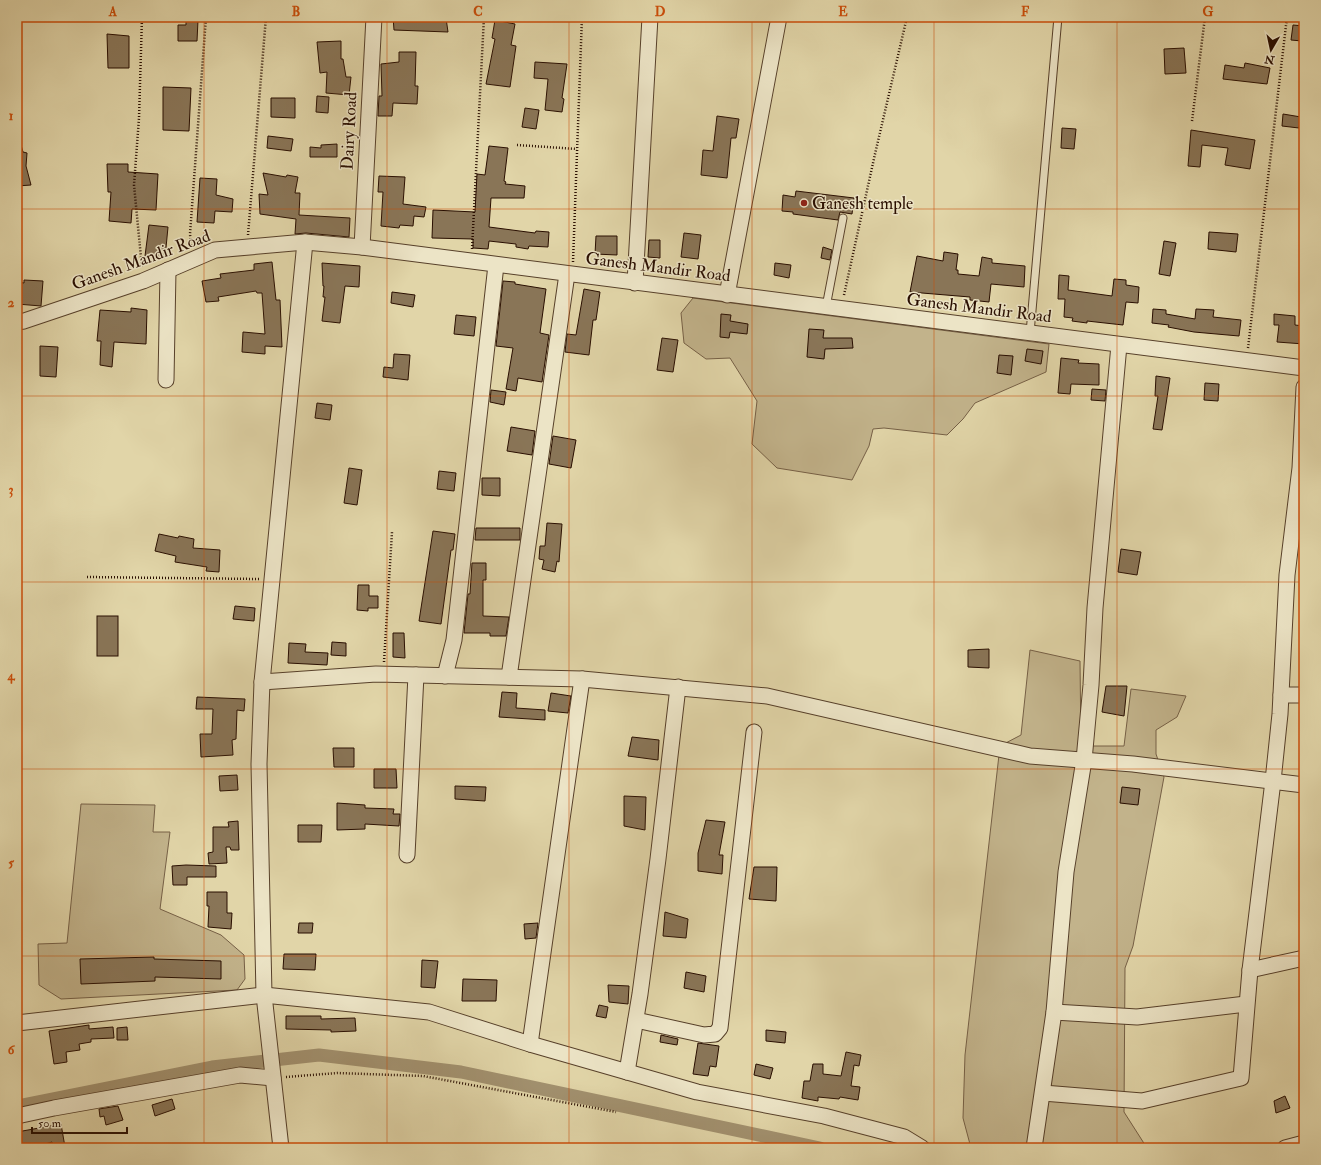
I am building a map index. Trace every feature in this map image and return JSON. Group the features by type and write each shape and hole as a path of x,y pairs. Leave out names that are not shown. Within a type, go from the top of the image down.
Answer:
{"street":[{"name":"Dairy Road","path":"362,247 374,17"},
{"path":"636,283 650,17"},
{"path":"727,294 779,17"},
{"name":"Ganesh Mandir Road","path":"17,322 24,322 143,280 215,250 305,242 362,247 1304,368"},
{"path":"281,1148 264,995 259,764 262,682 305,242"},
{"path":"445,676 454,640 496,265"},
{"path":"166,380 168,270"},
{"path":"509,677 570,274"},
{"path":"1034,1148 1054,1012 1066,872 1084,760 1091,685 1095,608 1119,345"},
{"path":"1043,1093 1142,1101 1241,1078 1246,1004 1273,781 1281,695 1287,575 1300,468 1304,387"},
{"path":"262,682 383,674 582,678 678,687 767,696 1030,756 1132,764 1304,785"},
{"path":"407,855 416,675"},
{"path":"530,1044 582,678"},
{"path":"627,1072 636,1020 658,860 678,687"},
{"path":"1281,695 1304,695"},
{"path":"636,1020 704,1035 715,1034 720,1028 754,732"},
{"path":"1250,970 1304,958"},
{"path":"17,1022 264,995 429,1012 530,1044 697,1092 824,1116 904,1137 922,1148"},
{"path":"1054,1012 1137,1017 1246,1004"},
{"path":"17,1116 240,1075 272,1074"},
{"path":"1285,1148 1304,1143"}],"lane":[{"path":"1030,333 1058,17"},
{"path":"826,307 843,218"}],"path":[{"path":"142,17 139,118 134,185 143,280"},
{"path":"193,260 190,234 206,17"},
{"path":"247,248 266,17"},
{"path":"471,261 484,17"},
{"path":"570,274 582,17"},
{"path":"841,309 873,161 907,17"},
{"path":"1192,121 1205,17"},
{"path":"1246,361 1286,17"},
{"path":"517,145 577,149"},
{"path":"383,674 392,532"},
{"path":"87,577 272,579"},
{"path":"272,1074 337,1073 423,1076 616,1112"}],"shaded area":[{"path":"693,298 1049,344 1046,372 975,403 963,419 947,435 884,428 873,429 869,446 852,480 777,468 752,444 757,401 730,358 706,359 684,343 681,313"},
{"path":"1030,650 1080,661 1081,746 1124,746 1131,689 1186,696 1177,717 1156,730 1156,754 1164,777 1133,946 1125,968 1124,1112 1147,1148 971,1148 963,1118 965,1055 1000,746 1021,735"},
{"path":"81,804 155,805 153,832 170,832 160,909 221,935 244,955 245,979 237,990 61,999 39,985 38,944 67,943"}],"building":[{"path":"393,17 446,18 448,32 394,30"},
{"path":"186,20 198,20 197,41 178,41 178,25 186,25"},
{"path":"495,20 515,24 511,45 516,46 510,87 486,84 495,39 492,38"},
{"path":"1293,25 1304,26 1302,41 1291,40"},
{"path":"107,34 129,36 129,68 108,68"},
{"path":"341,41 341,59 343,59 346,77 351,77 349,95 326,93 327,72 320,73 317,42"},
{"path":"1184,48 1186,73 1165,74 1164,49"},
{"path":"399,52 416,52 415,86 418,86 417,104 393,103 392,116 378,116 379,96 382,96 381,64 399,62"},
{"path":"535,62 567,64 562,98 564,99 562,112 545,110 548,79 534,78"},
{"path":"1245,63 1270,68 1267,84 1223,79 1225,65 1244,68"},
{"path":"163,87 191,88 189,131 163,130"},
{"path":"317,96 329,97 328,113 316,112"},
{"path":"271,98 295,98 295,118 271,117"},
{"path":"525,108 539,110 536,129 522,127"},
{"path":"1283,114 1301,117 1299,128 1282,126"},
{"path":"717,116 739,119 736,138 731,138 727,178 701,175 703,150 713,151"},
{"path":"1062,128 1076,129 1074,149 1061,148"},
{"path":"1191,130 1255,140 1250,169 1225,165 1228,148 1202,145 1200,167 1188,166"},
{"path":"268,136 293,139 291,151 267,148"},
{"path":"337,144 337,157 310,157 310,147 321,148 321,145"},
{"path":"17,145 21,145 23,152 27,153 26,166 31,185 17,186"},
{"path":"489,146 508,148 504,181 506,182 505,184 525,186 524,198 491,198 489,227 535,233 536,231 549,232 548,247 529,246 528,249 516,247 516,244 489,241 488,249 473,248 473,239 432,238 433,210 475,212 477,174 485,175"},
{"path":"107,164 128,164 128,172 158,174 156,210 132,209 131,223 109,221 111,192 108,192"},
{"path":"263,173 286,177 287,175 298,177 295,193 300,193 299,215 350,218 349,237 306,233 295,234 296,219 260,214 259,194 268,195"},
{"path":"379,176 405,177 403,204 426,207 424,217 414,216 413,226 400,225 399,228 381,226 383,192 378,192"},
{"path":"200,178 217,179 216,195 233,199 232,212 215,211 214,223 197,222"},
{"path":"796,191 854,198 852,214 840,212 838,220 793,214 793,212 782,211 783,195 795,197"},
{"path":"149,225 168,227 165,258 145,256"},
{"path":"1209,232 1238,234 1236,252 1208,249"},
{"path":"684,233 701,235 698,259 681,257"},
{"path":"596,236 617,236 617,255 595,254"},
{"path":"649,240 660,240 660,258 648,257"},
{"path":"1164,241 1176,243 1170,276 1159,274"},
{"path":"823,247 832,250 830,260 821,258"},
{"path":"944,252 958,254 956,270 958,270 958,274 979,276 982,257 992,259 992,263 1025,266 1024,287 991,284 989,302 970,300 970,297 910,292 917,256 943,261"},
{"path":"272,262 276,300 280,300 282,347 265,346 265,354 242,352 243,332 265,334 262,293 257,293 256,291 218,297 219,301 206,302 202,281 221,278 220,274 254,270 254,264"},
{"path":"322,263 360,266 359,287 345,286 340,323 322,321 325,297 323,297 324,286"},
{"path":"775,263 791,265 789,278 774,275"},
{"path":"1059,275 1069,276 1068,290 1112,296 1114,279 1126,280 1126,285 1139,287 1138,303 1126,302 1123,325 1072,321 1073,318 1064,317 1065,299 1058,299"},
{"path":"24,280 43,281 41,306 17,304 17,282 24,283"},
{"path":"503,281 515,282 515,284 546,289 540,333 549,335 542,382 518,378 516,391 506,389 513,348 496,346"},
{"path":"584,289 600,292 596,320 593,320 589,355 565,352 567,334 576,335"},
{"path":"392,292 415,295 413,307 391,303"},
{"path":"131,308 147,310 146,344 114,342 112,367 100,365 101,341 97,341 100,310 131,312"},
{"path":"1153,309 1166,310 1166,314 1195,319 1196,309 1214,310 1213,317 1241,320 1239,336 1194,332 1168,327 1169,325 1152,323"},
{"path":"721,314 731,315 730,321 748,324 747,334 730,332 729,338 720,337"},
{"path":"1274,314 1295,316 1295,325 1304,326 1304,344 1277,342 1279,325 1274,325"},
{"path":"456,315 476,317 474,336 454,334"},
{"path":"809,329 824,330 823,338 852,338 853,348 825,349 824,359 807,357"},
{"path":"662,338 678,340 673,372 657,370"},
{"path":"40,346 58,347 56,377 40,376"},
{"path":"1027,349 1043,351 1041,364 1025,361"},
{"path":"394,354 410,355 408,380 383,377 384,367 393,368"},
{"path":"999,355 1013,356 1011,375 997,373"},
{"path":"1061,358 1079,360 1078,363 1099,364 1099,385 1071,384 1070,394 1058,393"},
{"path":"1156,376 1170,378 1162,430 1153,429 1158,396 1155,396"},
{"path":"1205,383 1219,384 1218,401 1204,400"},
{"path":"1092,389 1106,390 1105,401 1091,400"},
{"path":"491,390 506,392 504,405 490,402"},
{"path":"317,403 332,405 330,420 315,418"},
{"path":"511,427 535,431 532,455 507,451"},
{"path":"553,436 576,440 571,468 549,464"},
{"path":"349,468 362,470 357,505 344,503"},
{"path":"439,471 456,473 454,491 437,489"},
{"path":"482,478 500,478 500,496 482,495"},
{"path":"547,523 562,524 559,562 557,561 555,572 542,569 544,560 539,559 540,546 545,546"},
{"path":"476,528 520,528 520,540 475,540"},
{"path":"433,531 455,534 453,550 451,550 441,624 419,621"},
{"path":"159,534 178,538 179,536 194,539 193,548 220,550 219,572 206,571 207,567 175,562 176,556 155,551"},
{"path":"1121,549 1141,552 1137,575 1118,572"},
{"path":"472,563 486,563 486,580 483,580 483,616 509,617 506,636 490,636 490,633 464,633 468,594 470,594"},
{"path":"358,585 369,585 369,596 378,596 378,608 368,608 368,611 357,610"},
{"path":"235,606 255,608 254,621 233,619"},
{"path":"97,616 118,616 118,656 97,656"},
{"path":"393,633 404,633 405,658 393,657"},
{"path":"332,642 346,643 346,656 331,655"},
{"path":"289,643 306,644 305,652 328,653 327,665 288,663"},
{"path":"989,649 989,668 968,667 968,650"},
{"path":"1106,686 1127,686 1124,716 1102,712"},
{"path":"502,692 517,693 516,708 545,710 545,720 499,717"},
{"path":"551,693 571,696 568,713 548,711"},
{"path":"197,697 245,699 244,711 237,710 236,739 232,740 233,755 201,757 200,734 212,734 213,709 196,709"},
{"path":"632,737 659,740 658,760 628,756"},
{"path":"333,748 354,748 354,767 334,767"},
{"path":"374,769 396,769 397,788 374,788"},
{"path":"237,775 238,790 220,791 219,776"},
{"path":"455,786 486,787 485,801 455,799"},
{"path":"1122,787 1140,789 1138,805 1120,803"},
{"path":"624,796 646,797 645,830 624,826"},
{"path":"337,803 365,805 365,808 394,809 393,814 400,814 399,826 365,824 365,829 337,830"},
{"path":"706,820 725,822 719,855 723,855 722,874 698,871 698,853"},
{"path":"238,821 239,850 231,850 230,847 226,847 227,863 209,864 208,853 213,852 213,827 229,827 228,822"},
{"path":"298,825 322,825 321,842 298,842"},
{"path":"172,866 216,866 216,877 187,877 187,885 173,885"},
{"path":"754,867 777,867 776,901 749,899"},
{"path":"207,892 227,892 227,913 232,913 231,929 208,927 209,906 207,906"},
{"path":"665,912 688,919 686,938 663,936"},
{"path":"299,923 313,923 312,933 298,933"},
{"path":"538,923 536,938 525,939 524,924"},
{"path":"284,954 316,954 315,970 283,969"},
{"path":"154,957 154,959 221,961 221,979 155,977 155,981 81,984 80,959"},
{"path":"422,960 438,961 435,988 421,987"},
{"path":"686,972 706,976 704,992 684,988"},
{"path":"463,979 497,980 496,1001 462,1001"},
{"path":"608,985 629,986 628,1004 609,1002"},
{"path":"599,1005 608,1007 606,1018 596,1016"},
{"path":"286,1016 321,1016 321,1019 355,1018 356,1031 331,1032 331,1030 286,1029"},
{"path":"89,1025 89,1029 113,1027 114,1038 91,1039 91,1042 79,1044 80,1050 66,1052 67,1062 54,1064 49,1031"},
{"path":"127,1027 128,1040 117,1040 117,1028"},
{"path":"766,1030 786,1032 785,1043 766,1041"},
{"path":"661,1035 678,1039 677,1045 660,1042"},
{"path":"698,1043 719,1046 716,1067 710,1066 708,1076 693,1074"},
{"path":"846,1052 861,1055 859,1066 854,1065 851,1086 860,1087 858,1100 840,1097 839,1099 818,1097 818,1101 802,1098 804,1081 810,1081 813,1064 823,1064 823,1074 841,1076"},
{"path":"756,1064 773,1068 770,1079 754,1075"},
{"path":"1285,1096 1290,1108 1276,1113 1274,1101"},
{"path":"172,1099 175,1109 155,1116 152,1105"},
{"path":"118,1106 123,1120 106,1125 104,1116 100,1117 99,1109"},
{"path":"61,1124 65,1147 53,1148 52,1142 32,1148 17,1148 17,1132"}],"waterway":[{"path":"17,1106 212,1067 319,1055 461,1072 820,1148"}],"place":[{"name":"Ganesh temple","path":"804,203"}]}
